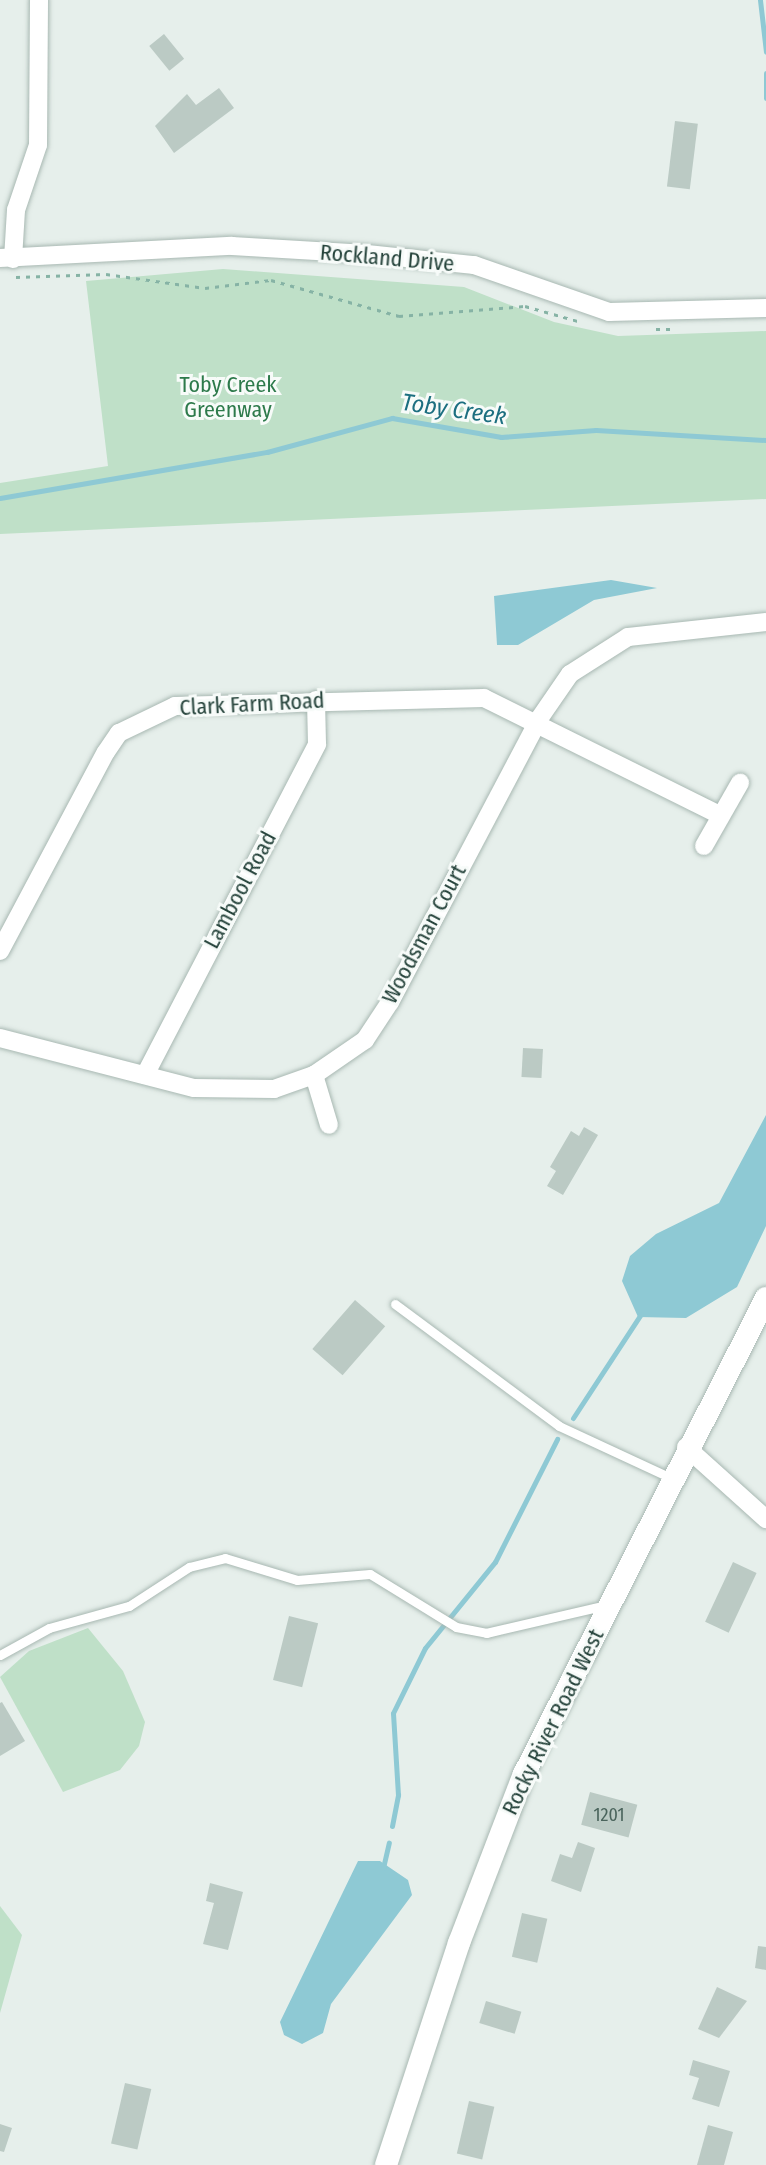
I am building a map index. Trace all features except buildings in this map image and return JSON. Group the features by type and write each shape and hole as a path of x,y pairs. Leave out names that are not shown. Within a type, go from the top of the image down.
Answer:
{"street":[{"path":"7,264 16,210 38,145 39,0"},
{"name":"Rockland Drive","path":"7,264 232,246 367,254 474,265 609,312 766,308"},
{"name":"Woodsman Court","path":"0,1038 145,1075 247,1091 314,1075 365,1040 390,1002 539,719 570,674 628,637 766,622"},
{"name":"Clark Farm Road","path":"0,951 119,733 175,706 467,696 539,719 720,815"},
{"name":"Lambool Road","path":"145,1075 317,744 316,700"},
{"path":"704,846 740,783"},
{"path":"314,1075 329,1125"},
{"name":"Rocky River Road West","path":"386,2165 491,1852 686,1447 766,1298"},
{"path":"686,1447 766,1519"}],"lane":[{"path":"395,1304 559,1426 671,1478"},
{"path":"0,1655 49,1628 129,1606 189,1567 225,1558 297,1580 370,1574 456,1627 498,1632 575,1607 610,1605"}],"path":[{"path":"7,264 205,288 288,281 408,317 495,306 553,314"}],"green space":[{"name":"Toby Creek Greenway","path":"223,269 464,287 554,322 618,336 766,331 766,499 0,534 0,483 108,466 86,281"},
{"path":"88,1628 123,1671 145,1722 139,1746 120,1770 63,1792 0,1677 29,1651"},
{"path":"0,1906 22,1935 0,2013"}],"water":[{"path":"611,580 657,588 594,600 518,645 497,645 494,596"},
{"path":"766,1115 766,1226 737,1287 686,1318 638,1317 622,1281 630,1256 656,1234 719,1203"},
{"path":"358,1861 380,1861 408,1880 412,1895 331,2004 323,2033 302,2044 284,2035 280,2022"}],"waterway":[{"path":"760,0 766,52"},
{"path":"766,73 766,98"},
{"name":"Toby Creek","path":"0,498 267,452 392,418 501,437 596,430 766,440"},
{"path":"573,1418 641,1314"},
{"path":"392,1826 398,1795 393,1713 425,1648 495,1562 557,1439"},
{"path":"383,1868 389,1843"}]}
